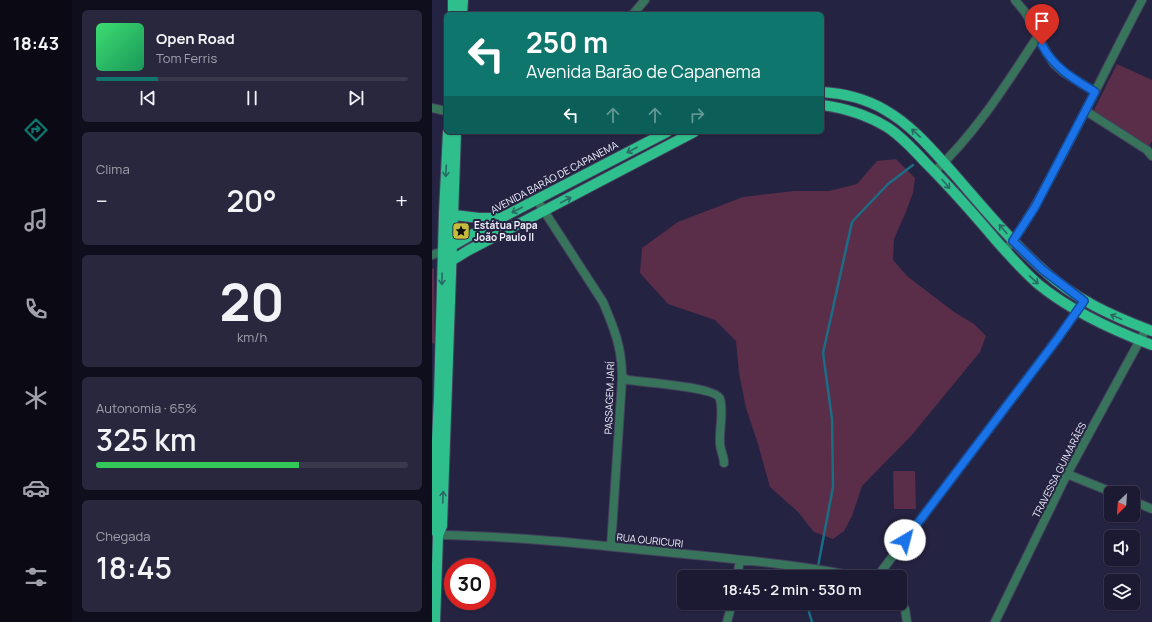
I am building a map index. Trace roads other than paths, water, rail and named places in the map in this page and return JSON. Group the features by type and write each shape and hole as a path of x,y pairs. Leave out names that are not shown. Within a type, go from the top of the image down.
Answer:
{"main road":[{"path":"453,0 453,12"},
{"path":"462,12 463,0"},
{"path":"824,92 852,97 876,105 897,117 911,129 944,163 1013,241 1043,270 1084,301 1149,330"},
{"path":"824,105 843,109 870,118 888,128 903,140 935,171 1005,251 1038,284 1078,311 1140,341 1152,345"},
{"path":"870,118 876,105"},
{"path":"448,134 448,214"},
{"path":"435,622 438,535 442,526 441,343 448,214 456,134"},
{"name":"AVENIDA BARÃO DE CAPANEMA","path":"446,246 663,134"},
{"path":"668,134 673,143"},
{"path":"451,261 469,250 690,134"},
{"path":"448,214 479,218 501,218"},
{"path":"446,246 469,250"},
{"path":"441,343 451,261 446,246"}],"street":[{"path":"635,12 645,0"},
{"path":"1016,0 1026,12 1046,53 1054,64 1063,72 1095,92"},
{"path":"1005,251 1035,207 1086,111 1142,0"},
{"path":"935,171 958,147 985,113 1038,36"},
{"path":"432,108 444,111"},
{"path":"1086,111 1150,153"},
{"name":"PASSAGEM JARÍ","path":"537,200 599,296 611,320 618,341 622,377 611,546"},
{"name":"AVENIDA BARÃO DE CAPANEMA","path":"432,255 446,246"},
{"path":"882,570 1084,301"},
{"name":"TRAVESSA GUIMARÃES","path":"995,622 1067,474 1140,341 1149,330"},
{"path":"622,377 639,382 670,384 711,393 720,398 722,418 720,445 724,456 724,464"},
{"path":"1067,474 1104,489"},
{"path":"1140,504 1152,509"},
{"name":"RUA OURICURI","path":"438,535 517,538 611,546 818,570"},
{"path":"738,570 740,560"},
{"path":"727,622 730,610"},
{"path":"905,610 907,622"}],"waterway":[{"path":"817,570 833,487 832,419 823,353 852,222 888,184 913,165"},
{"path":"809,610 812,622"}],"place":[{"name":"Estátua Papa João Paulo II","path":"461,231"}]}
